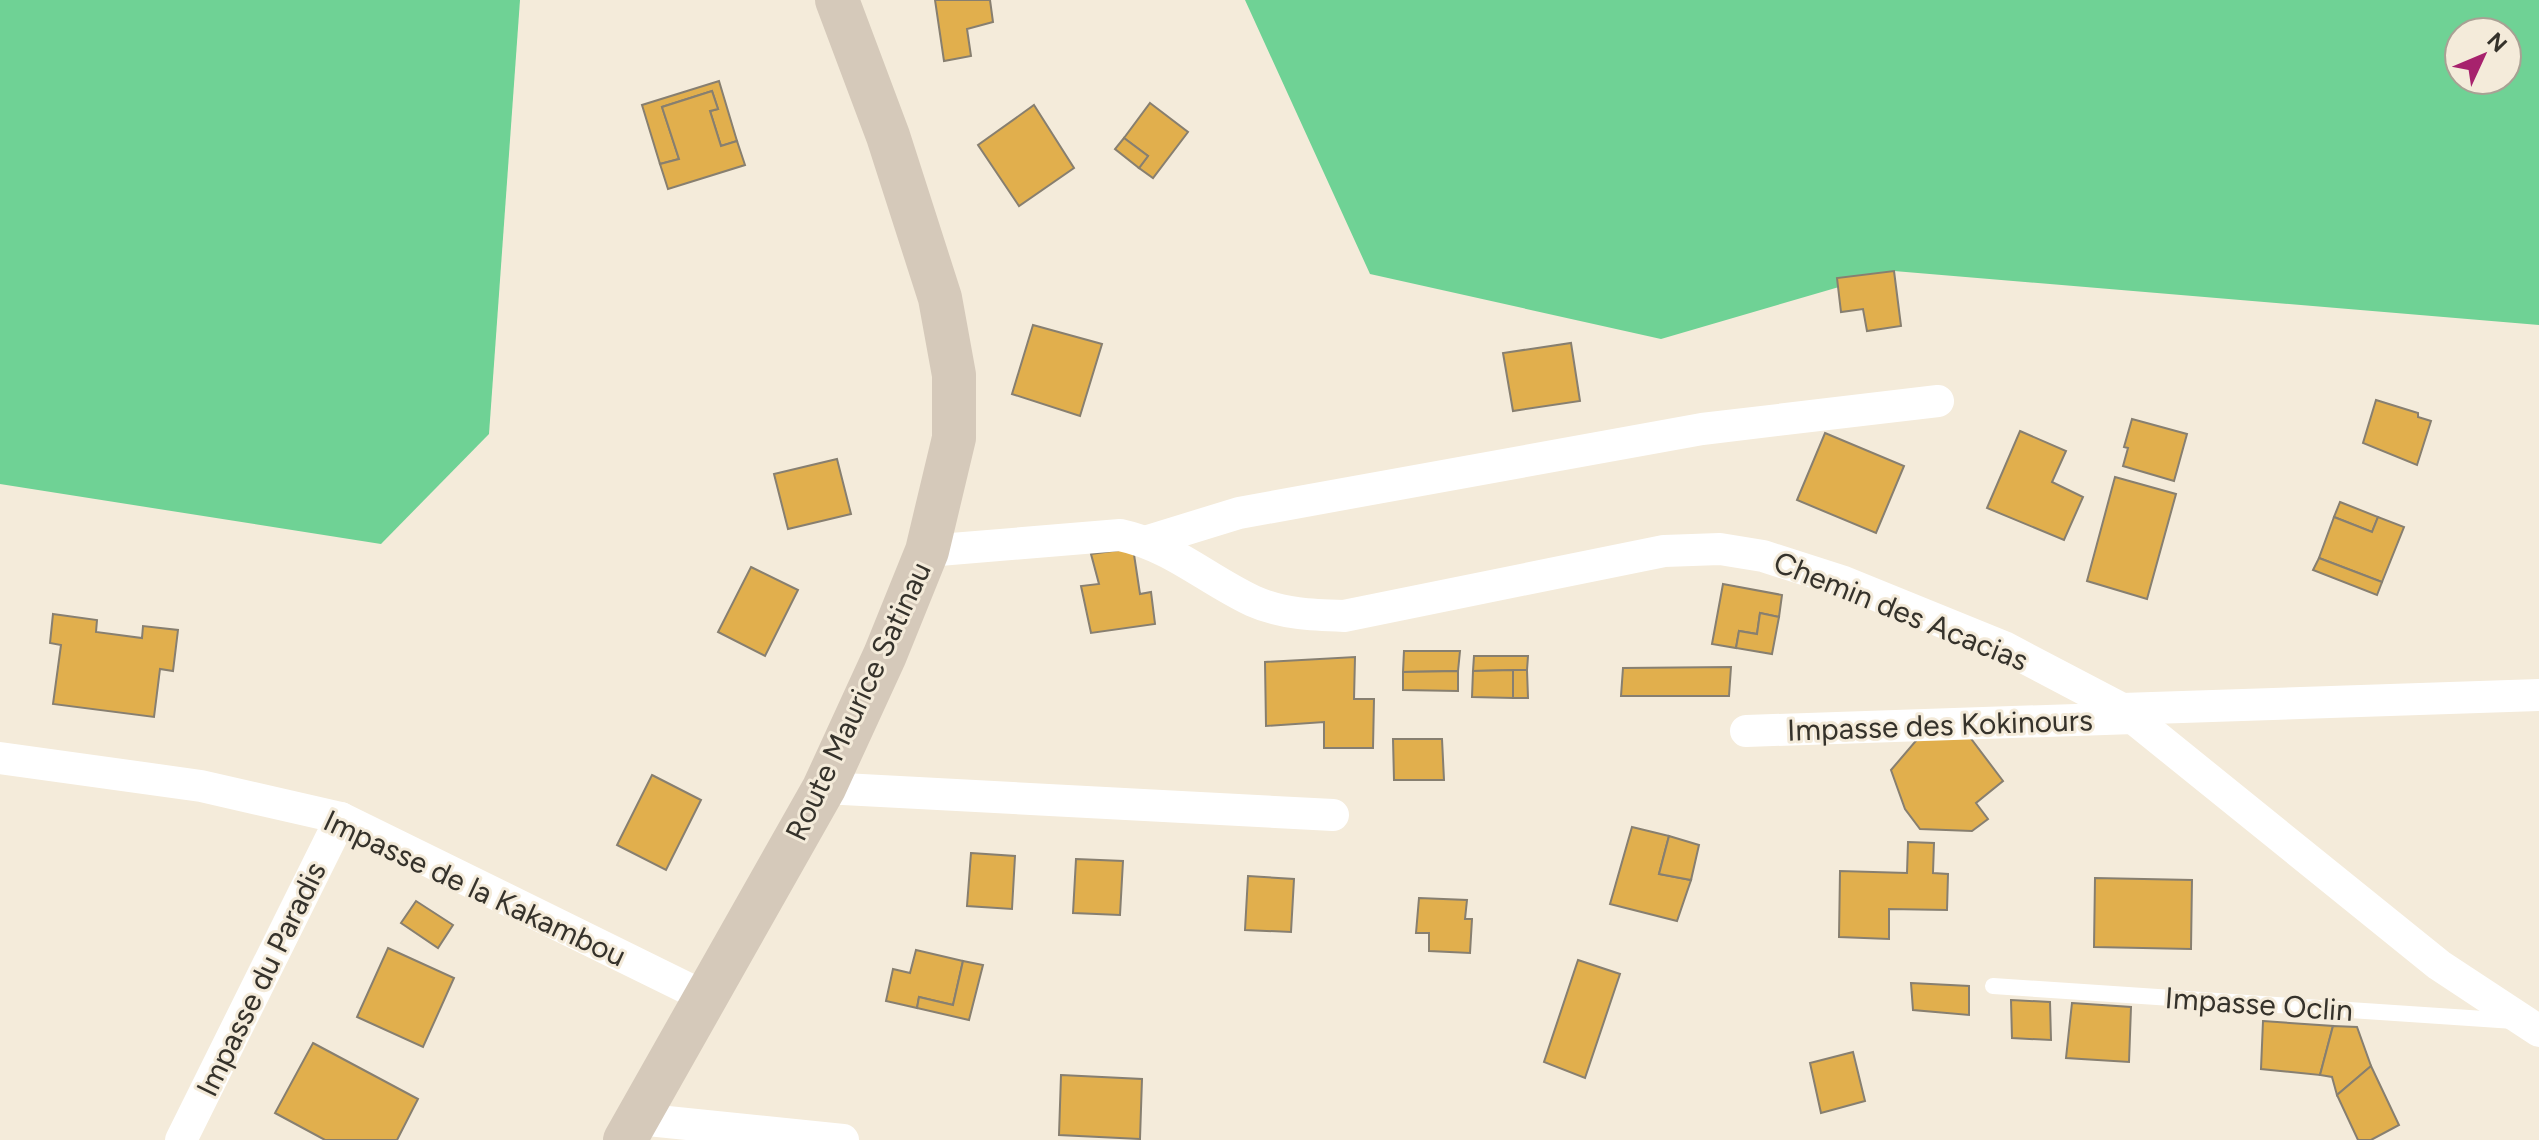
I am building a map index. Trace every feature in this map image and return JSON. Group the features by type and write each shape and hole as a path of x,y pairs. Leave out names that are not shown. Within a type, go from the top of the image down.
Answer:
{"main road":[{"name":"Route Maurice Satinau","path":"632,1130 824,788 885,655 927,551 954,438 954,375 940,298 888,136 837,0"}],"street":[{"path":"1148,541 1239,513 1702,429 1938,401"},
{"name":"Chemin des Acacias","path":"927,551 1120,535 1148,541 1254,601 1301,615 1344,616 1664,551 1720,549 1763,556 1844,582 2004,647 2128,714 2439,965 2532,1026"},
{"name":"Impasse des Kokinours","path":"1746,731 2539,695"},
{"name":"Impasse de la Kakambou","path":"0,758 201,786 341,818 707,998"},
{"path":"824,788 1333,815"},
{"name":"Impasse du Paradis","path":"181,1140 341,818"},
{"path":"632,1130 843,1140"}],"lane":[{"name":"Impasse Oclin","path":"1993,986 2532,1026"}],"green space":[{"path":"0,0 520,0 489,434 381,544 0,484"},
{"path":"1245,0 2539,0 2539,325 1894,271 1661,339 1370,274"}],"building":[{"path":"935,0 990,0 993,22 967,29 971,56 944,61"},
{"path":"719,81 737,141 721,146 710,111 718,109 712,91 662,107 679,159 660,164 642,105"},
{"path":"712,91 718,109 710,111 721,146 737,141 745,165 668,189 660,164 679,159 662,107"},
{"path":"1150,103 1188,132 1153,178 1139,168 1148,156 1124,138"},
{"path":"1034,105 1074,168 1019,206 978,145"},
{"path":"1124,138 1148,156 1139,168 1115,149"},
{"path":"1894,271 1901,326 1867,331 1863,309 1841,312 1837,278"},
{"path":"1033,325 1102,344 1080,416 1012,394"},
{"path":"1571,343 1580,401 1513,411 1503,353"},
{"path":"2376,400 2418,413 2418,417 2431,421 2417,465 2363,443"},
{"path":"2132,419 2187,434 2174,481 2123,466 2128,448 2124,447"},
{"path":"2020,431 2066,451 2052,482 2083,497 2064,540 1987,508"},
{"path":"1825,433 1904,466 1876,533 1797,500"},
{"path":"837,459 851,514 788,529 774,474"},
{"path":"2115,477 2176,494 2147,599 2087,581"},
{"path":"2340,502 2378,517 2372,532 2334,517"},
{"path":"2334,517 2372,532 2378,517 2404,527 2382,582 2319,558"},
{"path":"1133,548 1140,594 1151,592 1155,624 1091,633 1081,586 1099,584 1091,554"},
{"path":"2319,558 2382,582 2377,595 2313,570"},
{"path":"751,567 798,590 765,656 718,632"},
{"path":"1723,584 1782,595 1779,617 1760,613 1757,634 1739,631 1736,648 1712,644"},
{"path":"1760,613 1779,617 1772,654 1736,648 1739,631 1757,634"},
{"path":"53,614 97,620 96,632 142,638 143,626 178,630 173,671 160,669 154,717 53,704 61,645 50,643"},
{"path":"1404,651 1460,651 1458,671 1403,672"},
{"path":"1474,656 1528,656 1527,670 1473,671"},
{"path":"1355,657 1354,699 1374,699 1373,748 1324,748 1324,722 1266,726 1265,662"},
{"path":"1731,667 1729,696 1621,696 1623,668"},
{"path":"1513,670 1527,670 1528,698 1513,698"},
{"path":"1513,670 1513,698 1472,697 1473,671"},
{"path":"1458,671 1458,691 1403,690 1403,672"},
{"path":"1920,736 1969,736 2003,781 1976,803 1988,819 1972,831 1920,829 1905,809 1891,770"},
{"path":"1393,739 1442,739 1444,780 1394,780"},
{"path":"652,775 701,800 666,870 617,845"},
{"path":"1632,827 1669,836 1659,874 1691,880 1677,921 1610,904"},
{"path":"1669,836 1699,845 1691,880 1659,874"},
{"path":"1908,842 1934,843 1933,873 1948,874 1947,910 1889,909 1889,939 1839,937 1840,871 1907,873"},
{"path":"971,853 1015,856 1012,909 967,906"},
{"path":"1076,859 1123,861 1120,915 1073,913"},
{"path":"1248,876 1294,879 1291,932 1245,930"},
{"path":"2095,878 2192,880 2191,949 2094,947"},
{"path":"1419,898 1467,900 1465,919 1472,919 1470,953 1429,951 1429,933 1416,933"},
{"path":"416,901 453,925 438,948 401,923"},
{"path":"388,948 454,978 423,1047 357,1017"},
{"path":"916,950 963,961 953,1005 919,997 917,1008 886,1001 893,969 910,973"},
{"path":"1578,960 1620,974 1585,1078 1544,1062"},
{"path":"963,961 983,965 969,1020 917,1008 919,997 953,1005"},
{"path":"1911,983 1969,986 1969,1015 1913,1010"},
{"path":"2011,1000 2050,1002 2051,1040 2012,1038"},
{"path":"2072,1003 2131,1007 2129,1062 2066,1058"},
{"path":"2263,1021 2333,1026 2320,1075 2261,1069"},
{"path":"2333,1026 2357,1027 2371,1066 2337,1095 2332,1077 2320,1075"},
{"path":"313,1043 418,1099 397,1140 325,1140 275,1113"},
{"path":"1853,1052 1865,1101 1821,1113 1810,1063"},
{"path":"2371,1066 2399,1125 2371,1140 2358,1140 2337,1095"},
{"path":"1061,1075 1142,1079 1140,1139 1059,1135"}]}
